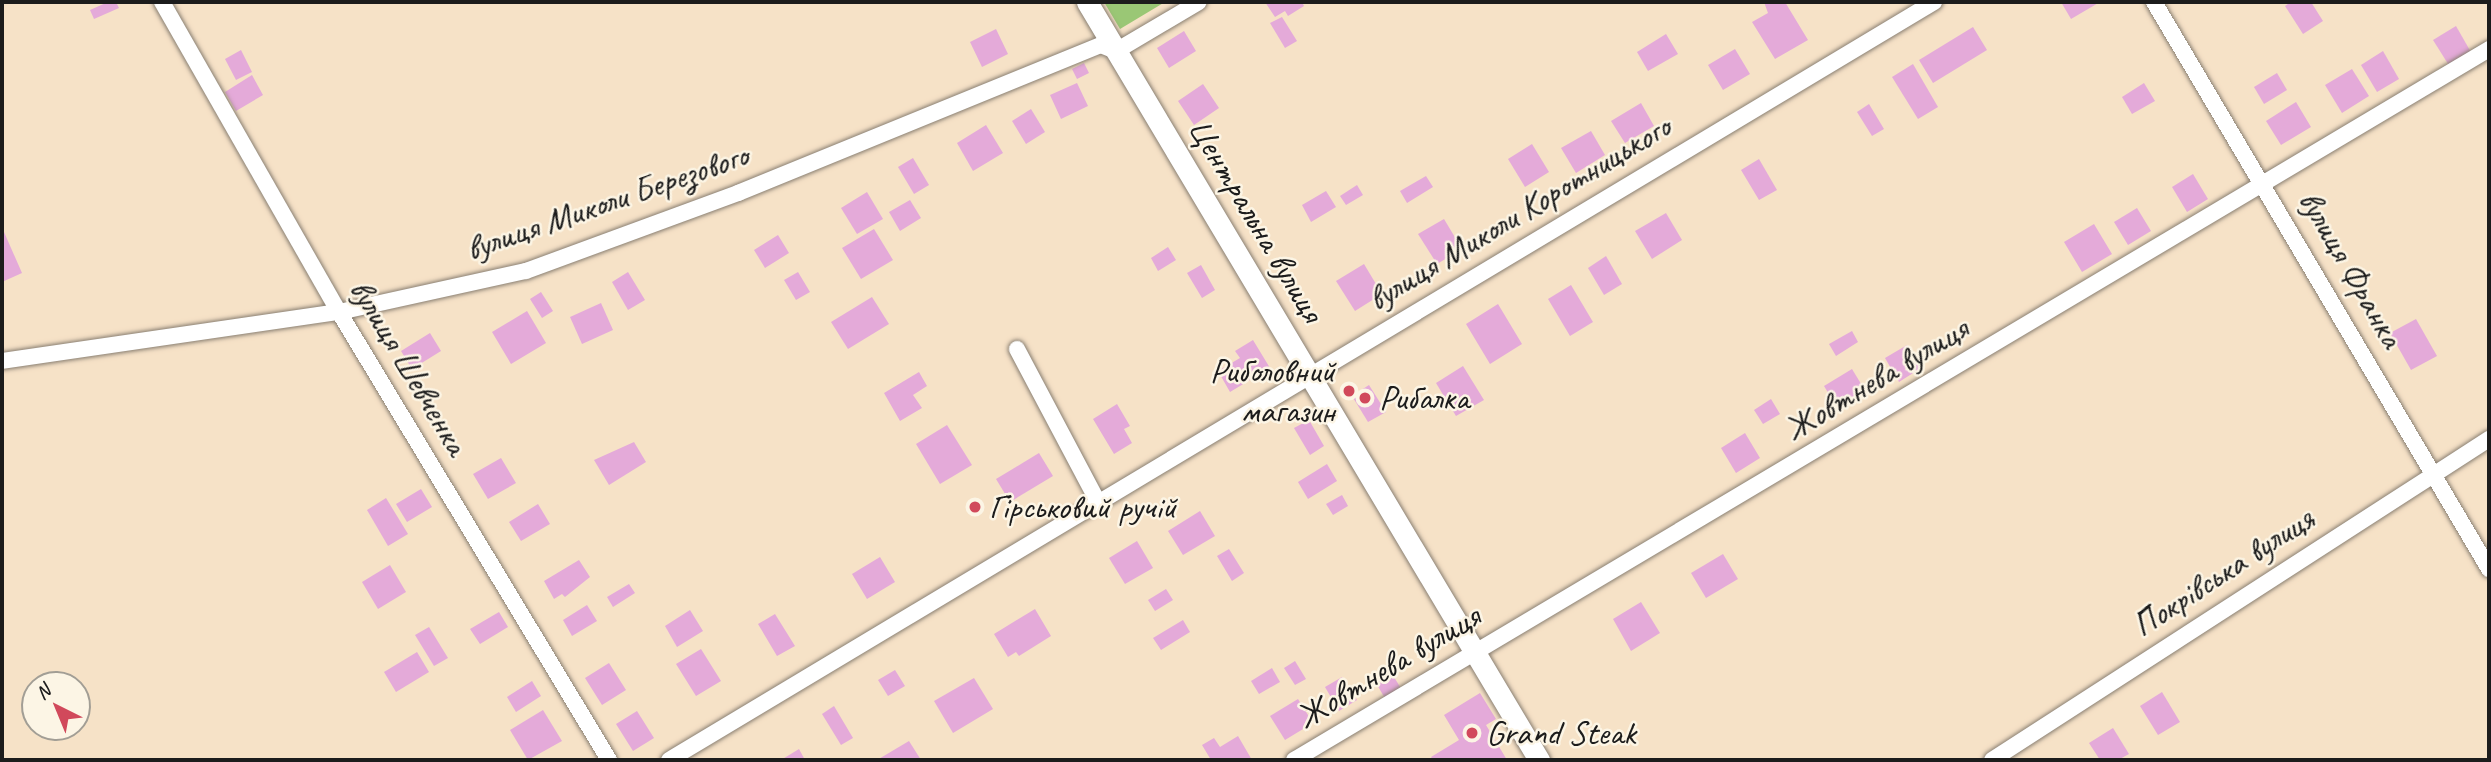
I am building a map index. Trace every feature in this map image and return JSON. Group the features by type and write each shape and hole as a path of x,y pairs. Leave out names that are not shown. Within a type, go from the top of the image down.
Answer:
{"main road":[{"name":"Центральна вулиця","path":"1087,2 1539,760"}],"street":[{"name":"вулиця Шевченка","path":"162,2 338,312 609,760"},
{"name":"вулиця Миколи Березового","path":"2,361 338,312 526,271 738,192 1101,45 1116,51 1199,2"},
{"name":"вулиця Миколи Коротницького","path":"668,760 1934,2"},
{"name":"вулиця Франка","path":"2154,2 2263,182 2489,569"},
{"name":"Жовтнева вулиця","path":"1294,760 1473,652 1826,447 2263,182 2489,49"},
{"path":"1017,349 1098,502"},
{"name":"Покрівська вулиця","path":"1992,760 2489,439"}],"green space":[{"path":"1104,2 1165,2 1120,29"}],"building":[{"path":"108,2 116,2 119,8 94,19 90,10"},
{"path":"1265,2 1302,2 1304,6 1288,16 1285,11 1275,17"},
{"path":"1764,2 1785,2 1808,40 1775,59 1752,22 1768,13"},
{"path":"2061,2 2100,2 2071,19"},
{"path":"2291,2 2311,2 2323,21 2303,34 2285,6"},
{"path":"1282,17 1297,41 1285,48 1270,23"},
{"path":"2456,26 2472,54 2450,67 2433,40"},
{"path":"1973,27 1987,50 1933,83 1919,60"},
{"path":"996,29 1008,54 982,67 970,42"},
{"path":"1184,31 1196,51 1169,68 1157,48"},
{"path":"1666,34 1678,54 1648,71 1637,52"},
{"path":"1735,49 1750,74 1723,90 1708,65"},
{"path":"241,50 252,72 236,80 225,59"},
{"path":"2383,51 2399,79 2377,92 2361,65"},
{"path":"1084,63 1089,73 1077,79 1072,69"},
{"path":"1913,64 1938,107 1918,119 1892,77"},
{"path":"2352,69 2369,96 2342,113 2325,85"},
{"path":"2277,73 2287,90 2264,104 2254,87"},
{"path":"252,75 263,95 236,111 225,92"},
{"path":"1077,83 1088,106 1061,119 1050,95"},
{"path":"2144,83 2155,101 2132,114 2122,97"},
{"path":"1203,84 1219,108 1194,125 1178,101"},
{"path":"2296,102 2311,127 2281,145 2266,121"},
{"path":"1641,103 1654,126 1625,143 1611,121"},
{"path":"1869,104 1884,129 1872,136 1857,112"},
{"path":"1031,109 1045,132 1026,144 1012,121"},
{"path":"986,125 1003,153 973,171 957,143"},
{"path":"1591,131 1605,155 1576,173 1561,148"},
{"path":"1532,144 1549,172 1525,187 1508,159"},
{"path":"913,158 929,185 914,194 898,167"},
{"path":"1759,159 1777,190 1759,200 1741,170"},
{"path":"2193,174 2208,199 2187,212 2172,187"},
{"path":"1426,176 1433,187 1407,203 1400,191"},
{"path":"1357,185 1363,195 1346,205 1340,196"},
{"path":"1326,191 1336,207 1311,222 1302,205"},
{"path":"867,192 883,219 857,234 841,208"},
{"path":"910,200 921,218 900,231 889,212"},
{"path":"2137,208 2151,231 2128,245 2114,222"},
{"path":"1666,213 1682,240 1652,259 1635,231"},
{"path":"1444,219 1462,249 1437,264 1418,234"},
{"path":"2094,224 2112,254 2082,272 2064,242"},
{"path":"874,229 893,260 861,279 842,248"},
{"path":"4,232 22,273 2,282 2,233"},
{"path":"778,235 789,253 765,268 754,250"},
{"path":"1168,247 1176,260 1158,271 1151,258"},
{"path":"1606,256 1622,284 1604,295 1588,268"},
{"path":"1364,264 1382,294 1355,311 1336,281"},
{"path":"1201,265 1215,290 1202,298 1187,273"},
{"path":"628,272 645,300 628,310 612,282"},
{"path":"798,272 810,292 796,300 784,280"},
{"path":"1571,285 1593,322 1570,336 1548,299"},
{"path":"541,292 553,311 542,318 530,299"},
{"path":"872,297 889,324 848,349 831,322"},
{"path":"601,303 613,330 582,344 570,317"},
{"path":"1498,304 1522,344 1490,364 1466,324"},
{"path":"527,311 546,343 511,364 492,332"},
{"path":"2416,319 2437,356 2411,370 2390,333"},
{"path":"1852,331 1858,342 1836,356 1829,344"},
{"path":"430,333 441,351 412,369 401,351"},
{"path":"1253,340 1270,368 1230,392 1218,371 1240,358 1235,351"},
{"path":"1907,345 1921,368 1899,382 1885,358"},
{"path":"1463,366 1484,400 1456,416 1436,383"},
{"path":"1852,369 1866,392 1838,409 1824,386"},
{"path":"919,372 927,386 913,395 922,408 900,421 884,393"},
{"path":"1369,385 1386,412 1368,422 1352,396"},
{"path":"1771,399 1780,414 1763,424 1754,410"},
{"path":"1117,404 1130,426 1124,429 1132,443 1114,454 1093,419"},
{"path":"1309,420 1324,446 1310,455 1294,428"},
{"path":"947,425 972,465 940,484 916,444"},
{"path":"1745,433 1760,458 1736,473 1721,448"},
{"path":"634,442 646,462 609,485 594,460"},
{"path":"1039,453 1053,476 1010,502 996,479"},
{"path":"501,458 516,483 488,499 473,474"},
{"path":"1327,464 1337,481 1308,499 1298,482"},
{"path":"421,489 432,507 407,522 396,504"},
{"path":"1342,495 1348,506 1333,515 1326,504"},
{"path":"386,498 408,534 388,546 367,510"},
{"path":"538,504 550,524 521,541 509,522"},
{"path":"1200,511 1215,536 1183,555 1168,531"},
{"path":"1137,541 1153,568 1125,584 1109,558"},
{"path":"1229,549 1244,573 1232,581 1217,556"},
{"path":"1723,554 1738,579 1706,598 1691,573"},
{"path":"880,557 895,582 867,599 852,574"},
{"path":"579,560 590,577 565,597 562,594 554,599 544,581"},
{"path":"390,565 406,592 378,609 362,582"},
{"path":"629,584 635,593 613,607 607,597"},
{"path":"1166,589 1173,600 1155,611 1148,600"},
{"path":"1641,602 1660,633 1631,651 1613,619"},
{"path":"587,605 597,621 572,636 563,620"},
{"path":"1035,609 1051,636 1019,656 1016,652 1008,657 994,634"},
{"path":"690,610 703,631 677,647 665,626"},
{"path":"499,612 508,627 480,644 470,629"},
{"path":"775,614 795,646 777,656 758,624"},
{"path":"1183,620 1190,632 1161,650 1153,638"},
{"path":"429,627 448,658 434,666 415,635"},
{"path":"701,649 721,681 696,696 676,664"},
{"path":"417,652 429,672 396,692 384,672"},
{"path":"1295,661 1306,679 1295,685 1284,668"},
{"path":"609,663 626,690 602,705 585,678"},
{"path":"1272,668 1280,682 1259,694 1251,681"},
{"path":"1389,669 1402,690 1386,700 1373,678"},
{"path":"895,670 905,686 888,696 878,680"},
{"path":"1342,677 1357,700 1339,711 1325,687"},
{"path":"974,678 993,709 953,733 934,701"},
{"path":"532,681 541,696 516,712 507,697"},
{"path":"2162,692 2180,722 2158,735 2140,706"},
{"name":"Grand Steak","path":"1480,693 1496,719 1486,725 1507,760 1433,760 1431,757 1459,740 1444,715"},
{"path":"1298,699 1313,723 1285,740 1270,716"},
{"path":"834,706 853,738 841,745 822,714"},
{"path":"543,710 562,741 528,760 510,730"},
{"path":"637,711 654,738 633,751 616,724"},
{"path":"2113,728 2129,754 2118,760 2100,760 2089,743"},
{"path":"1238,736 1252,760 1211,760 1202,745 1214,738 1220,747"},
{"path":"909,741 921,760 877,760"},
{"path":"799,749 805,760 781,760"}],"place":[{"name":"Риболовний магазин","path":"1349,391"},
{"name":"Рибалка","path":"1365,398"},
{"name":"Гірськовий ручій","path":"975,507"},
{"name":"Grand Steak","path":"1472,733"}]}
